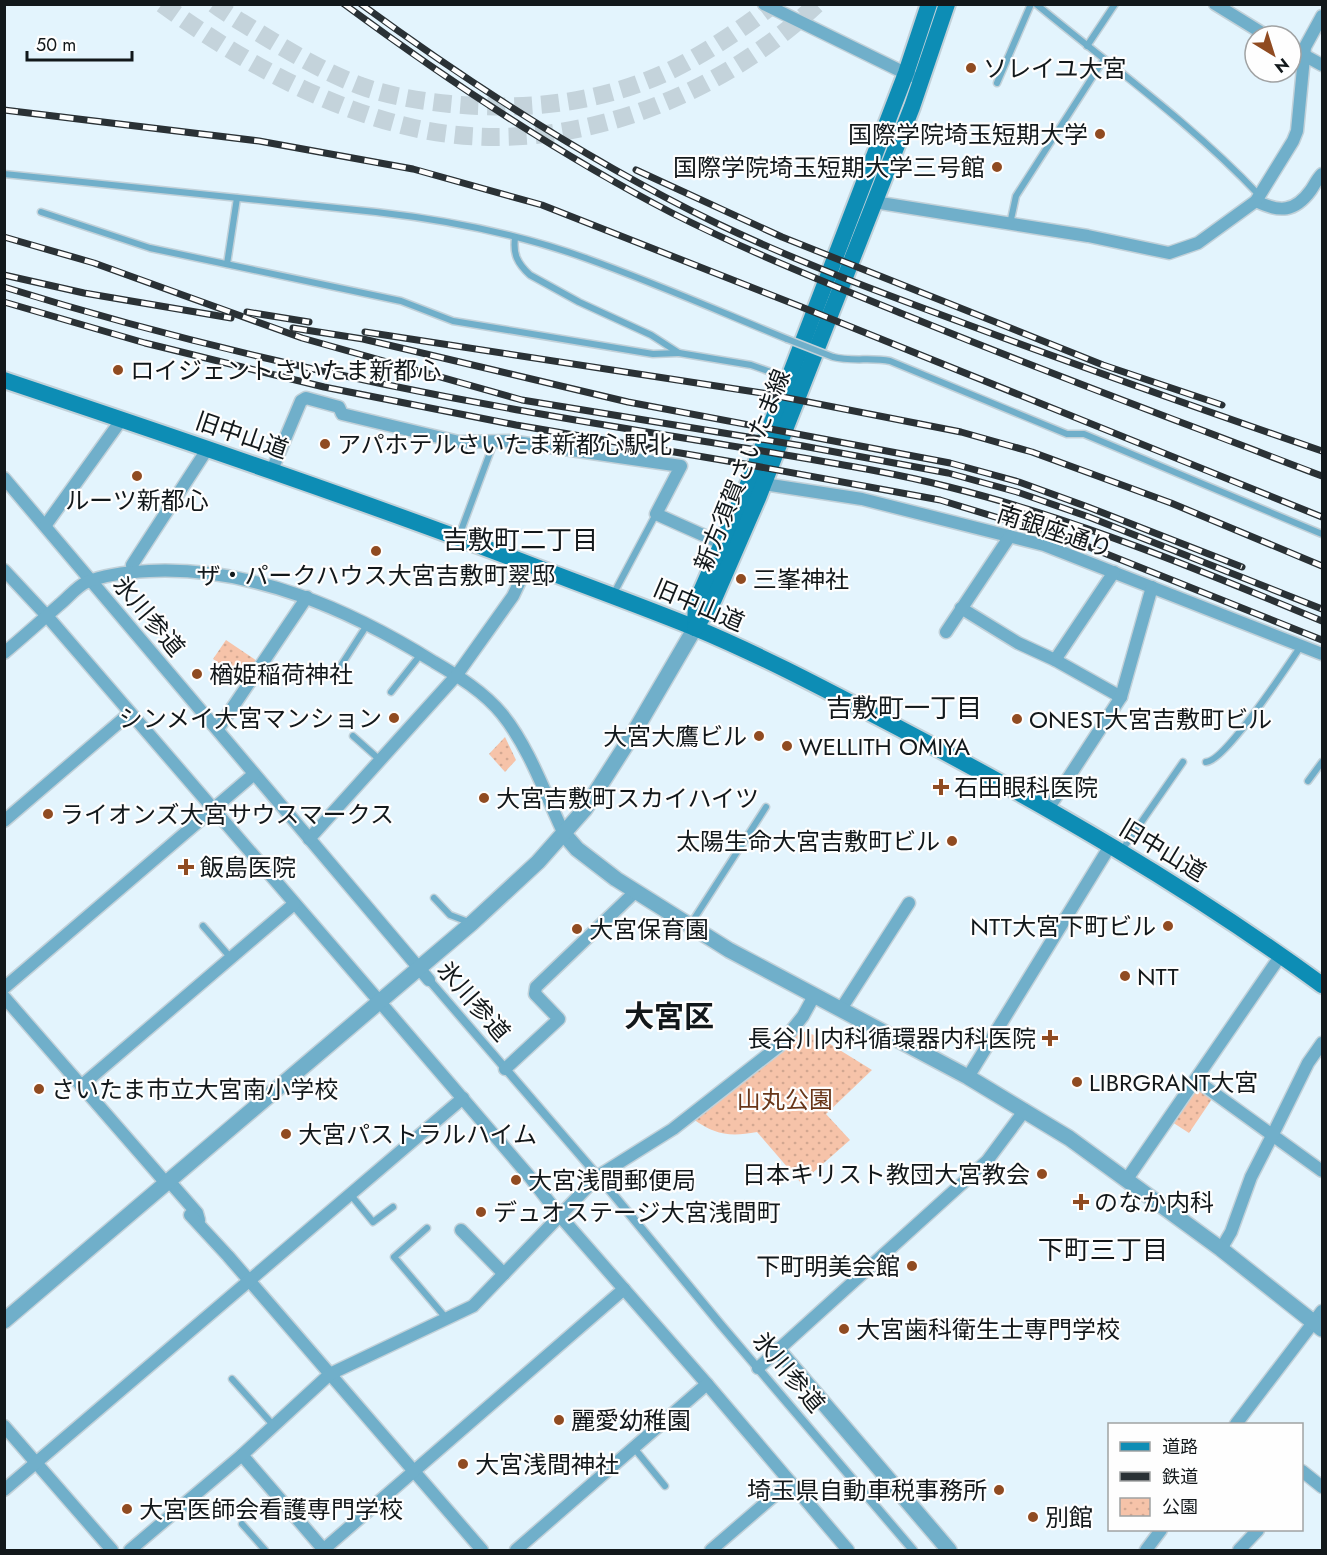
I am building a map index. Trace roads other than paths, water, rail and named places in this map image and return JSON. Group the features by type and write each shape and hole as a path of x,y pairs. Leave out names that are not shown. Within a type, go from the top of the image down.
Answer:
{"main road":[{"name":"新方須賀さいたま線","path":"694,628 714,599 764,484 874,202 914,77 929,4"},
{"name":"新方須賀さいたま線","path":"694,628 696,603 723,544 788,378 914,77 947,4"},
{"name":"旧中山道","path":"4,380 272,470 459,537 694,628 830,692 1048,809 1217,911 1323,984"}],"street":[{"path":"764,4 914,77"},
{"path":"1215,4 1248,24"},
{"path":"874,202 1088,236 1169,253 1197,243 1258,199 1293,141 1297,131 1305,47 1323,16"},
{"path":"1304,55 1323,64"},
{"path":"1258,199 1272,209 1286,209 1300,202 1323,174"},
{"path":"272,470 301,401 306,398 339,407 342,414 459,442 509,441 681,466 656,514 723,544"},
{"path":"45,526 122,419"},
{"path":"133,572 132,565 208,448"},
{"name":"氷川参道","path":"4,478 418,968 598,1176 913,1551"},
{"name":"南銀座通り","path":"764,484 862,499 1044,545 1323,654"},
{"path":"946,632 1010,536"},
{"path":"309,839 456,676 513,596 528,564"},
{"path":"4,570 47,616 214,808 848,1551"},
{"path":"4,653 84,583 133,572 179,570 201,571 258,583 307,597 422,654 456,676 492,703 502,714 521,742 564,834 577,849 635,892 765,970 968,1077 1025,1110 1127,1179 1320,1321 1238,1423"},
{"path":"1055,660 1114,572"},
{"path":"1048,809 1121,698 1152,587"},
{"path":"218,729 307,597"},
{"path":"961,608 1018,643 1055,660 1121,698"},
{"path":"4,1321 509,891 564,834 604,781 694,628"},
{"path":"5,818 130,713"},
{"path":"4,988 254,774"},
{"path":"968,1077 1115,849"},
{"path":"505,1069 559,1019 535,994 536,987 635,892"},
{"path":"841,1009 909,903"},
{"path":"81,1086 294,904"},
{"path":"1127,1179 1281,955"},
{"path":"130,1551 242,1455 330,1374 473,1306 598,1176 673,1129 779,1046 803,1016 814,996"},
{"path":"4,997 81,1086 197,1213 202,1227"},
{"path":"1221,1249 1231,1232 1251,1177 1308,1063 1323,1043"},
{"path":"1196,1080 1323,1171"},
{"path":"4,1490 463,1098"},
{"path":"758,1368 987,1161 1025,1110"},
{"path":"190,1215 482,1551"},
{"path":"461,1230 504,1274"},
{"path":"242,1455 323,1550 624,1289"},
{"path":"778,1350 949,1551"},
{"path":"516,1551 707,1384"},
{"path":"4,1426 112,1551"},
{"path":"1303,1476 1323,1487"},
{"path":"711,1551 790,1482"},
{"path":"1150,1549 1160,1531"},
{"path":"1239,1551 1257,1531"}],"lane":[{"path":"998,83 1031,4"},
{"path":"1036,4 1159,104 1237,172 1258,199"},
{"path":"1087,46 1115,4"},
{"path":"1010,224 1016,196 1104,59"},
{"path":"4,174 434,219 515,238 587,258 833,357 877,358 890,361 1066,434 1084,434 1323,534"},
{"path":"227,264 237,198"},
{"path":"41,212 150,248 401,301 453,321 653,354 679,352 751,365 788,378"},
{"path":"515,238 516,257 530,275 579,302 651,335 679,352"},
{"path":"459,537 495,441"},
{"path":"613,596 656,514"},
{"path":"340,667 367,625"},
{"path":"1206,762 1212,762 1224,751 1301,646"},
{"path":"391,692 422,654"},
{"path":"353,736 380,760"},
{"path":"1115,849 1183,762"},
{"path":"1308,781 1323,762"},
{"path":"690,926 766,807"},
{"path":"434,898 450,915 472,923"},
{"path":"203,926 231,958"},
{"path":"349,1194 373,1222 393,1207"},
{"path":"428,1228 394,1257 447,1319"},
{"path":"232,1379 274,1426"},
{"path":"634,1448 665,1486"},
{"path":"242,1524 265,1551"}],"tunnel":[{"path":"162,4 220,44 314,94 380,119 414,128 468,136 523,136 577,129 630,115 681,95 730,70 775,39 817,4"},
{"path":"214,4 299,57 361,86 427,101 478,106 560,103 588,98 641,83 709,49 774,4"}],"railway":[{"path":"344,4 463,88 545,141 629,190 730,241 959,337 1322,476"},
{"path":"361,4 446,64 578,149 669,199 748,238 909,303 1104,375 1322,451"},
{"path":"4,110 259,141 413,169 542,205 1322,517"},
{"path":"636,170 782,237 1103,365 1222,405"},
{"path":"4,237 94,263 302,338 522,400 803,446 948,473 1017,492 1089,517 1322,609"},
{"path":"4,275 84,293 231,318"},
{"path":"4,287 197,341 393,386 555,417 862,468 949,487 1091,530 1322,621"},
{"path":"4,302 145,343 324,387 516,425 940,500 1074,541 1322,640"},
{"path":"247,312 309,322"},
{"path":"293,328 363,339 628,402 950,463 1019,482 1242,567"},
{"path":"365,332 762,393 961,432 1032,452 1171,503 1322,566"}],"place":[{"name":"ソレイユ大宮","path":"971,68"},
{"name":"国際学院埼玉短期大学","path":"1100,134"},
{"name":"国際学院埼玉短期大学三号館","path":"997,167"},
{"name":"ロイジェントさいたま新都心","path":"118,370"},
{"name":"アパホテルさいたま新都心駅北","path":"325,444"},
{"name":"ルーツ新都心","path":"137,476"},
{"name":"ザ・パークハウス大宮吉敷町翠邸","path":"376,551"},
{"name":"三峯神社","path":"741,579"},
{"name":"楢姫稲荷神社","path":"197,674"},
{"name":"シンメイ大宮マンション","path":"394,718"},
{"name":"ONEST大宮吉敷町ビル","path":"1017,719"},
{"name":"大宮大鷹ビル","path":"759,736"},
{"name":"WELLITH OMIYA","path":"787,746"},
{"name":"石田眼科医院","path":"941,787"},
{"name":"大宮吉敷町スカイハイツ","path":"484,798"},
{"name":"ライオンズ大宮サウスマークス","path":"48,814"},
{"name":"太陽生命大宮吉敷町ビル","path":"952,841"},
{"name":"飯島医院","path":"186,867"},
{"name":"NTT大宮下町ビル","path":"1168,926"},
{"name":"大宮保育園","path":"577,929"},
{"name":"NTT","path":"1125,976"},
{"name":"長谷川内科循環器内科医院","path":"1050,1038"},
{"name":"LIBRGRANT大宮","path":"1077,1082"},
{"name":"さいたま市立大宮南小学校","path":"39,1089"},
{"name":"大宮パストラルハイム","path":"286,1134"},
{"name":"日本キリスト教団大宮教会","path":"1042,1174"},
{"name":"大宮浅間郵便局","path":"516,1180"},
{"name":"のなか内科","path":"1081,1202"},
{"name":"デュオステージ大宮浅間町","path":"481,1212"},
{"name":"下町明美会館","path":"912,1266"},
{"name":"大宮歯科衛生士専門学校","path":"844,1329"},
{"name":"麗愛幼稚園","path":"559,1420"},
{"name":"大宮浅間神社","path":"463,1464"},
{"name":"埼玉県自動車税事務所","path":"999,1490"},
{"name":"大宮医師会看護専門学校","path":"127,1509"},
{"name":"別館","path":"1033,1517"}],"district":[{"name":"吉敷町二丁目","path":"520,540"},
{"name":"吉敷町一丁目","path":"904,708"},
{"name":"大宮区","path":"669,1016"},
{"name":"下町三丁目","path":"1103,1250"}],"park label":[{"name":"山丸公園","path":"785,1099"}]}
